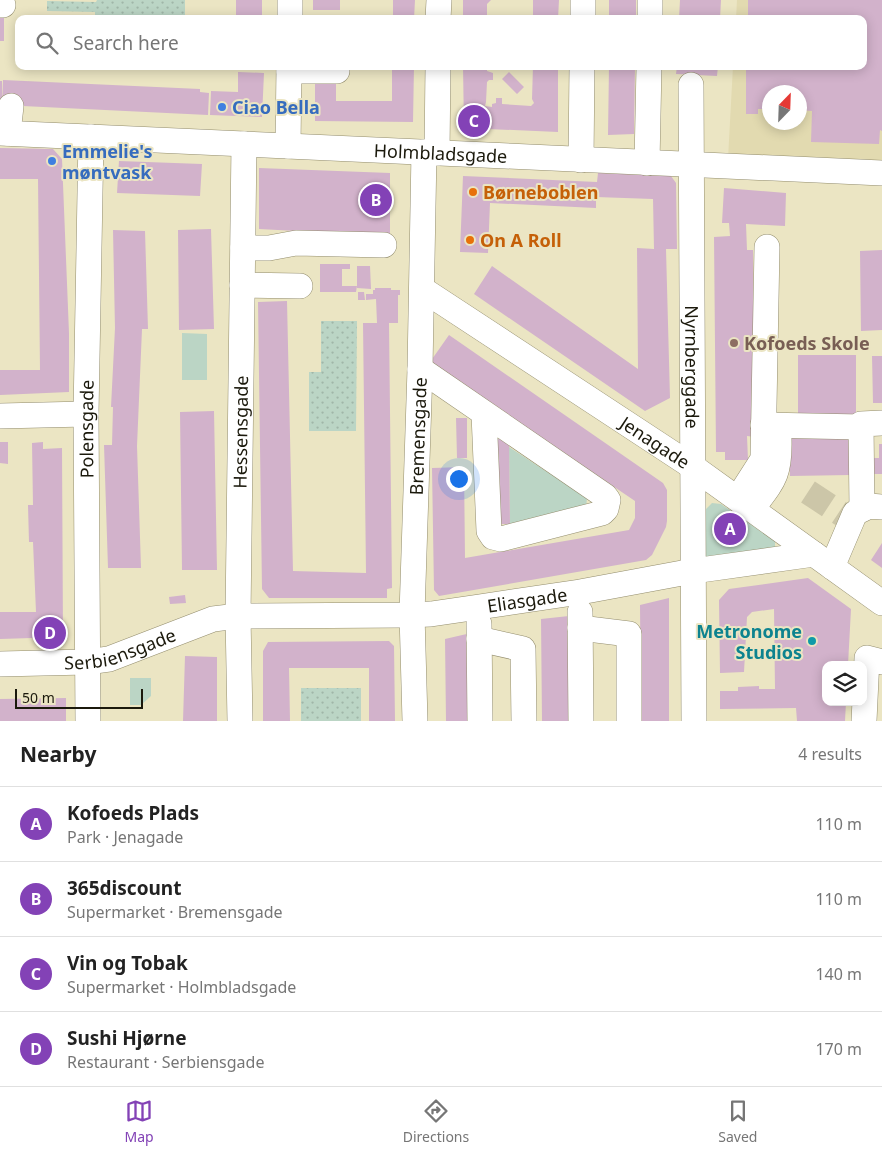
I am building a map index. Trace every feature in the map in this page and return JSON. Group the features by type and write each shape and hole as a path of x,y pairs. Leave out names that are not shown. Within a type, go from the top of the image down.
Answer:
{"street":[{"path":"290,0 290,15"},
{"path":"438,15 439,0"},
{"path":"583,0 583,15"},
{"path":"650,0 650,15"},
{"path":"288,146 289,70"},
{"path":"313,70 337,70"},
{"name":"Bremensgade","path":"415,721 412,614 422,289 438,70"},
{"path":"581,160 582,70"},
{"path":"647,162 649,70"},
{"name":"Nyrnberggade","path":"691,85 694,721"},
{"path":"4,133 11,106"},
{"name":"Holmbladsgade","path":"4,133 882,173"},
{"name":"Polensgade","path":"88,721 86,414 91,137"},
{"name":"Hessensgade","path":"240,721 238,616 244,144"},
{"path":"243,248 269,248 296,243 384,246"},
{"path":"745,504 775,478 779,465 771,432 767,247"},
{"path":"242,285 300,286"},
{"name":"Jenagade","path":"422,289 693,467 882,603"},
{"path":"420,369 605,496 608,500 606,509 602,513 563,524 501,539 492,537 489,531 484,414"},
{"path":"0,416 86,414"},
{"path":"771,432 872,425 872,508 855,512 823,560"},
{"name":"Eliasgade","path":"238,616 432,614 580,592 693,571 823,560"},
{"path":"580,592 581,721"},
{"path":"479,607 480,721"},
{"name":"Serbiensgade","path":"0,664 87,662 109,659 213,619 238,616"},
{"path":"580,628 629,634 629,721"},
{"path":"480,640 523,649 524,721"},
{"path":"864,721 867,658 882,662"}],"shaded area":[{"path":"737,0 882,0 882,165 728,159 733,70 867,70 867,15 736,15"}],"green space":[{"path":"97,0 185,0 185,15 95,15 95,12 47,11 47,1 96,2"},
{"path":"321,321 357,321 356,431 309,431 309,372 321,372"},
{"path":"182,333 207,334 207,380 182,380"},
{"path":"509,447 587,498 586,508 510,524"},
{"path":"712,503 721,504 775,541 775,549 705,563 705,510"},
{"path":"130,678 151,678 151,696 141,705 130,705"},
{"path":"301,688 361,688 361,721 301,721"}],"building":[{"path":"236,0 262,0 262,15 236,15"},
{"path":"313,0 340,0 340,10 313,10"},
{"path":"393,0 415,0 414,15 393,15"},
{"path":"463,0 491,0 487,4 487,15 463,15"},
{"path":"533,0 559,0 558,15 533,15"},
{"path":"609,0 636,0 636,15 609,15"},
{"path":"680,0 721,0 720,15 679,15"},
{"path":"748,0 882,0 882,131 880,130 879,144 811,142 812,111 807,111 807,85 762,85 762,109 758,109 758,114 746,114 746,70 867,70 867,15 748,15"},
{"path":"0,13 4,13 4,41 0,41"},
{"path":"392,70 414,70 413,122 315,121 315,80 336,80 336,101 392,101"},
{"path":"463,70 487,70 493,73 493,80 487,82 485,106 492,107 492,104 496,103 496,98 502,98 502,104 531,106 534,103 532,99 533,70 558,70 558,132 464,128"},
{"path":"609,70 635,70 634,134 608,135"},
{"path":"676,70 718,70 717,76 676,74"},
{"path":"238,72 264,73 262,117 210,115 211,91 238,92"},
{"path":"509,72 524,87 517,94 502,79"},
{"path":"3,80 200,89 200,92 209,93 208,115 2,105"},
{"path":"0,81 2,81 2,102 0,102"},
{"path":"0,148 53,149 62,159 69,333 69,392 0,395 0,370 40,370 38,179 0,179"},
{"path":"119,161 202,164 200,196 117,193"},
{"path":"259,168 390,173 390,236 259,229"},
{"path":"598,173 671,176 676,183 677,249 666,249 670,398 645,411 474,294 492,266 638,369 637,248 654,249 653,199 596,197 596,208 490,203 488,253 460,252 463,176 597,182"},
{"name":"Kofoeds Skole","path":"724,188 786,193 785,226 746,224 747,250 753,250 755,437 747,436 748,460 725,460 725,452 716,452 714,237 730,236 729,223 722,223"},
{"path":"211,229 214,329 179,330 178,230"},
{"path":"113,230 145,231 148,329 142,329 137,446 141,568 108,568 104,445 112,445 113,407 111,407 115,328"},
{"path":"882,250 882,330 861,331 860,251"},
{"path":"320,264 350,264 350,269 342,269 342,286 357,286 356,292 320,292"},
{"path":"357,266 370,266 371,289 357,288"},
{"path":"375,288 400,290 400,295 398,295 398,323 389,323 392,588 387,589 387,598 269,598 262,589 258,302 287,301 293,571 366,573 363,323 377,323 376,299 366,300 366,294 373,294"},
{"path":"358,292 364,292 365,300 358,300"},
{"path":"449,335 663,483 667,490 667,521 666,527 652,555 646,560 439,596 434,590 432,468 464,467 465,558 629,530 635,518 635,501 430,362"},
{"path":"798,355 856,355 856,417 798,417"},
{"path":"872,356 882,356 882,403 873,403"},
{"path":"214,411 217,570 182,570 180,412"},
{"path":"456,418 467,418 467,458 457,458"},
{"path":"849,430 850,475 790,476 788,433"},
{"path":"495,439 509,439 510,524 496,524"},
{"path":"0,442 8,442 8,464 0,463"},
{"path":"43,442 43,449 62,448 63,637 0,639 0,612 36,612 33,542 29,542 28,505 33,505 32,443"},
{"path":"879,444 882,444 882,474 874,474 874,458 879,458"},
{"path":"882,543 882,568 871,560"},
{"name":"Metronome Studios","path":"808,578 851,609 848,661 822,661 822,706 846,706 845,721 797,721 796,708 720,709 720,691 738,691 738,687 759,686 759,689 775,689 774,609 752,612 747,617 744,672 720,673 719,600 729,589"},
{"path":"185,595 186,603 170,604 169,597"},
{"path":"669,598 669,721 641,721 640,605"},
{"path":"569,616 570,721 542,721 541,619"},
{"path":"471,633 472,721 446,721 445,639"},
{"path":"389,641 394,646 395,721 369,721 369,668 289,668 290,721 263,721 263,651 268,642"},
{"path":"185,656 217,657 217,721 183,721"},
{"path":"66,698 66,721 0,721 0,699"}],"tunnel":[{"path":"808,492 852,521"}],"place":[{"name":"Ciao Bella","path":"222,107"},
{"name":"Vin og Tobak","path":"474,121"},
{"name":"Emmelie's møntvask","path":"52,161"},
{"name":"Børneboblen","path":"473,192"},
{"name":"365discount","path":"376,200"},
{"name":"On A Roll","path":"470,240"},
{"name":"Kofoeds Skole","path":"734,343"},
{"name":"Kofoeds Plads","path":"730,529"},
{"name":"Sushi Hjørne","path":"50,633"},
{"name":"Metronome Studios","path":"812,641"}]}
